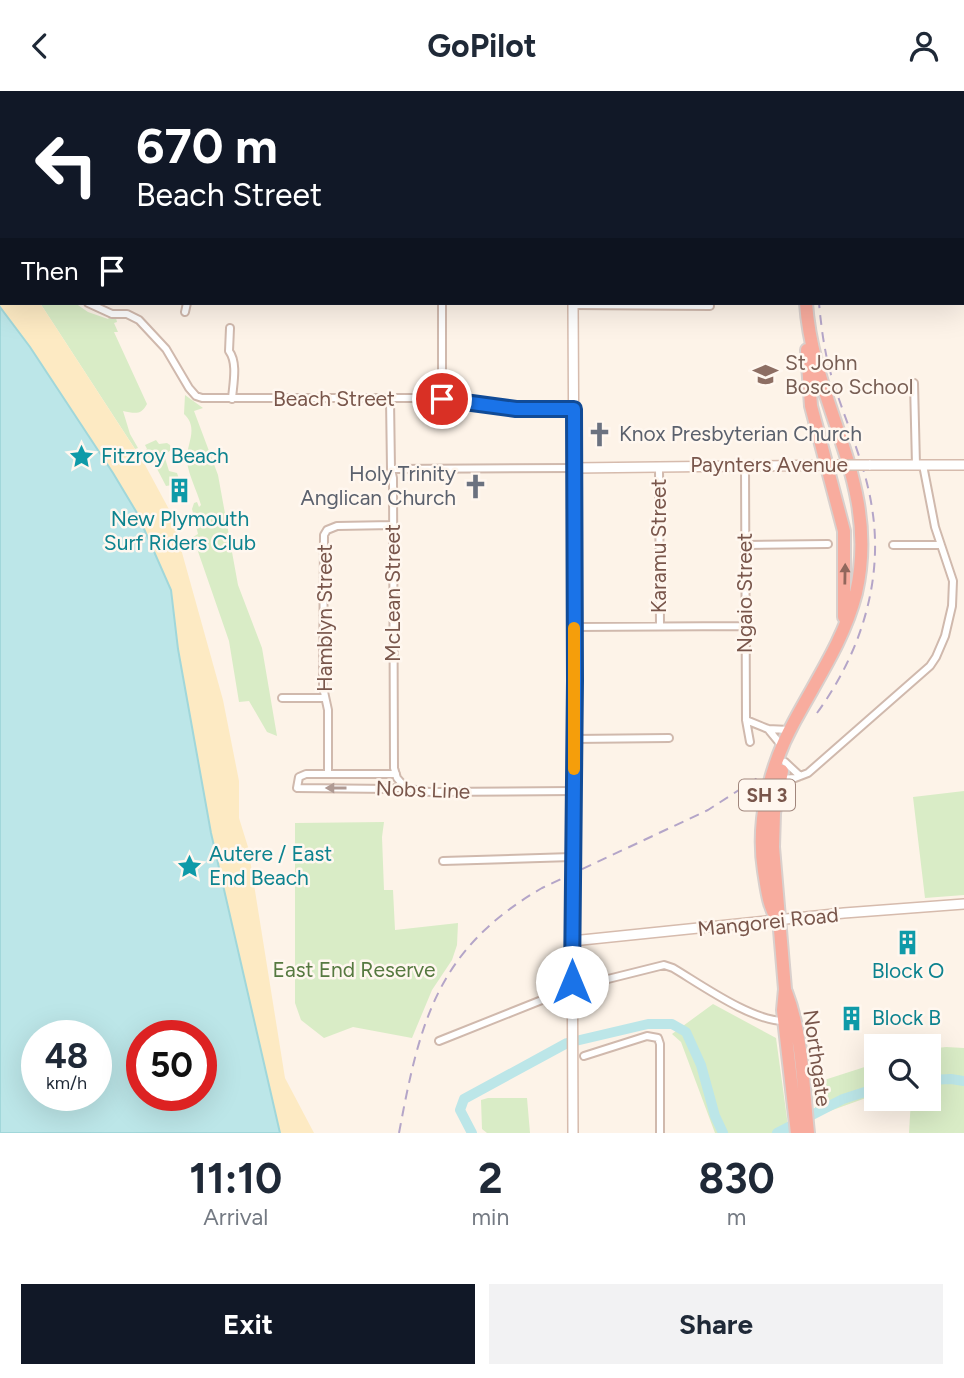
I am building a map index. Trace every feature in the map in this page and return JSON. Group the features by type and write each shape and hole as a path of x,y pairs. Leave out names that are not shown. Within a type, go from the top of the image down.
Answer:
{"highway":[{"name":"Northgate","path":"778,921 770,907 762,857 762,834 768,792 789,730 838,641 851,608 859,575 862,542 854,477 818,374 806,305"},
{"path":"808,324 809,395 839,507 845,543 843,620 838,641"},
{"name":"Northgate","path":"797,1133 799,1097 794,1019 785,989 778,921 773,847 774,813 785,762 812,692"},
{"name":"Northgate","path":"785,989 783,1010 808,1133"}],"main road":[{"path":"573,305 573,1133"},
{"name":"Paynters Avenue","path":"574,468 964,465"},
{"name":"Mangorei Road","path":"572,941 964,904"}],"street":[{"name":"Beach Street","path":"92,305 112,314 135,317 166,349 193,394 202,398 442,399 516,409 574,409"},
{"path":"185,312 187,305"},
{"path":"442,305 442,399"},
{"path":"642,305 710,306"},
{"path":"230,328 229,351 233,357 234,373 232,399"},
{"path":"780,779 808,773 930,666 945,636 956,581 941,545 919,465 914,383"},
{"name":"McLean Street","path":"390,398 396,774"},
{"name":"Ngaio Street","path":"745,465 746,720 750,742"},
{"name":"Karamu Street","path":"659,466 660,626"},
{"path":"391,469 574,468"},
{"name":"Hamblyn Street","path":"328,774 324,535 327,530 337,526 393,525"},
{"path":"745,545 828,544"},
{"path":"894,545 941,545"},
{"path":"574,627 745,626"},
{"path":"282,698 325,698"},
{"path":"746,720 768,729 782,747"},
{"path":"768,729 789,730"},
{"path":"574,739 669,738"},
{"path":"785,762 800,776"},
{"path":"396,774 404,786"},
{"name":"Nobs Line","path":"396,774 302,775 297,780 297,788 391,789 404,786 414,791 431,792 574,792"},
{"path":"443,861 572,856"},
{"path":"439,1041 572,988 664,965 744,1009 773,1021 785,1021"},
{"path":"584,1056 647,1036 658,1038 660,1133"}],"green space":[{"path":"41,305 78,305 108,319 110,316 116,318 117,322 114,323 118,332 114,332 147,404 140,412 123,411 130,434 138,448 135,449"},
{"path":"185,395 203,408 194,411 218,475 238,585 262,648 277,736 267,732 249,701 239,702 229,641 193,537 198,534 192,509 194,503 197,502 199,507 201,505 187,462 191,425 184,414"},
{"path":"156,440 159,444 170,445 171,450 164,455 169,471 177,473 179,479 172,485 166,486 154,463 144,452 147,449 145,445"},
{"path":"964,791 964,895 925,898 913,797"},
{"name":"East End Reserve","path":"384,822 384,890 393,890 395,930 458,923 457,945 452,960 432,990 412,1038 353,1027 324,1038 301,1020 295,1003 295,823"},
{"path":"713,1004 776,1038 789,1133 715,1133 681,1042 672,1034"},
{"path":"941,1048 964,1048 964,1133 909,1133 910,1111 941,1111"},
{"path":"864,1067 864,1099 816,1116 812,1084"},
{"path":"527,1098 530,1133 487,1133 482,1129 481,1100"}],"sand":[{"path":"0,305 41,305 144,463 171,513 223,700 239,781 239,818 248,847 285,1078 314,1133 192,1133 197,1111 217,1111 217,1020 196,1020 0,418"}],"water":[{"path":"0,307 30,347 113,473 137,513 171,590 178,649 211,833 280,1133 0,1133"}],"waterway":[{"path":"472,1133 460,1110 464,1099 567,1043 648,1024 672,1024 686,1032 701,1065 715,1116 723,1133"},
{"path":"941,1079 964,1081"},
{"path":"777,1133 843,1099 864,1092"}],"railway":[{"path":"817,713 832,690 856,641 865,616 875,563 875,535 869,491 828,363 819,305"},
{"path":"399,1133 415,1056 426,1022 439,991 456,963 478,936 507,911 542,888 708,810 759,777"}],"slow traffic":[{"path":"574,628 574,769"}],"place":[{"name":"St John Bosco School","path":"765,375"},
{"name":"Knox Presbyterian Church","path":"599,434"},
{"name":"Fitzroy Beach","path":"81,456"},
{"name":"Holy Trinity Anglican Church","path":"476,486"},
{"name":"New Plymouth Surf Riders Club","path":"180,490"},
{"name":"Autere / East End Beach","path":"189,866"},
{"name":"Block O","path":"908,942"},
{"name":"Block B","path":"852,1018"}],"route":[{"path":"442,399 516,409 574,409 572,982"}]}
